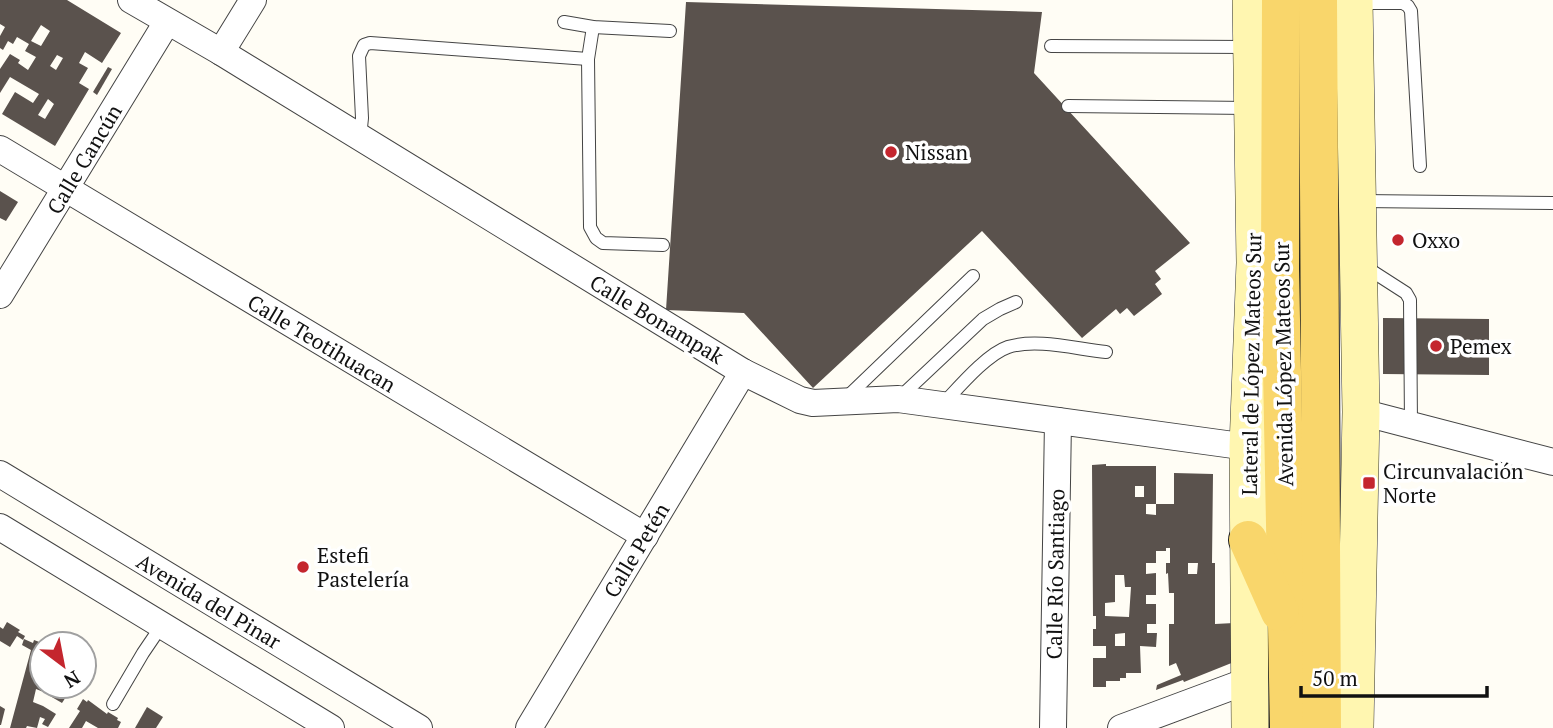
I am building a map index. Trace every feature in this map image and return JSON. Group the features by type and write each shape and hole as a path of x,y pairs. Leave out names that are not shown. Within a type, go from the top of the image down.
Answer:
{"main road":[{"name":"Lateral de López Mateos Sur","path":"1251,0 1252,47 1262,115 1248,447 1251,728"},
{"name":"Avenida López Mateos Sur","path":"1281,0 1262,115 1280,269 1289,728"},
{"name":"Avenida López Mateos Sur","path":"1322,728 1342,1"},
{"path":"1342,1 1357,201 1361,412 1356,728"},
{"path":"1248,540 1287,628"}],"street":[{"name":"Calle Bonampak","path":"131,0 221,52 743,372 800,400 813,403 898,399 1248,447"},
{"path":"221,52 253,0"},
{"name":"Calle Cancún","path":"0,295 167,22"},
{"name":"Calle Teotihuacan","path":"0,149 645,536"},
{"name":"Calle Petén","path":"529,728 743,372"},
{"path":"1361,412 1553,462"},
{"name":"Calle Río Santiago","path":"1053,728 1058,421"},
{"name":"Avenida del Pinar","path":"0,474 419,728"},
{"path":"0,527 331,728"},
{"path":"1121,728 1250,680"}],"lane":[{"path":"1342,1 1403,3 1411,10 1420,166"},
{"path":"564,22 593,27 670,31"},
{"path":"593,27 588,59 590,227 596,238 603,243 663,245"},
{"path":"360,137 362,118 359,56 364,45 370,43 588,59"},
{"path":"1051,46 1252,47"},
{"path":"1068,106 1262,115"},
{"path":"1357,201 1553,203"},
{"path":"1358,262 1406,293 1410,300 1411,425"},
{"path":"842,401 973,276"},
{"path":"898,399 983,319 1016,302"},
{"path":"942,405 982,363 1007,347 1032,343 1106,352"},
{"path":"113,704 162,625"}],"building":[{"path":"0,0 67,0 121,33 102,63 85,52 79,63 88,68 79,83 89,89 55,146 2,114 15,92 33,103 39,94 10,77 0,93 0,69 10,54 20,60 18,63 28,70 36,57 25,51 29,44 17,37 13,44 8,41 3,50 0,48 0,36 5,27 0,24","holes":["41,25 50,31 41,46 31,41","57,55 63,58 56,70 50,66","48,99 54,104 45,119 38,115"]},
{"name":"Nissan","path":"686,2 1042,12 1034,73 1190,243 1155,271 1161,279 1155,284 1162,294 1134,316 1127,308 1120,314 1116,309 1082,338 982,231 813,388 744,313 666,310"},
{"path":"108,67 112,69 97,95 93,92"},
{"path":"0,191 18,202 6,221 0,218"},
{"name":"Pemex","path":"1383,318 1489,319 1489,375 1383,374"},
{"path":"1092,465 1156,466 1156,504 1174,504 1174,473 1213,474 1212,563 1215,563 1215,624 1234,623 1234,662 1156,690 1157,685 1181,675 1176,663 1169,666 1169,624 1174,624 1174,593 1169,593 1166,563 1170,563 1170,548 1166,548 1166,551 1156,551 1156,563 1146,563 1146,574 1156,573 1156,595 1146,595 1146,604 1156,604 1156,624 1147,624 1147,633 1157,633 1156,647 1140,646 1141,673 1126,673 1126,678 1120,678 1120,681 1106,681 1106,687 1093,687 1093,658 1106,658 1106,646 1093,646 1096,616 1093,616","holes":["1135,486 1144,486 1144,497 1135,497","1146,504 1156,504 1156,515 1146,514","1188,563 1198,563 1197,574 1188,574","1115,575 1124,575 1125,587 1131,587 1129,617 1105,616 1105,603 1115,602","1125,633 1125,646 1115,646 1115,634"]},
{"path":"7,622 25,636 23,640 17,636 10,647 0,641 0,627 3,629"},
{"path":"24,639 28,641 28,648 22,645"},
{"path":"28,661 28,700 33,700 56,714 48,727 42,724 45,719 40,717 37,728 10,728"},
{"path":"82,700 88,700 121,722 118,728 98,728 86,721 82,728 69,728 80,711 77,709"},
{"path":"0,706 5,709 1,725 0,725"},
{"path":"147,707 163,717 156,728 135,728"}],"place":[{"name":"Nissan","path":"891,152"},
{"name":"Oxxo","path":"1398,240"},
{"name":"Pemex","path":"1436,346"},
{"name":"Circunvalación Norte","path":"1369,483"},
{"name":"Estefi Pastelería","path":"303,567"}]}
